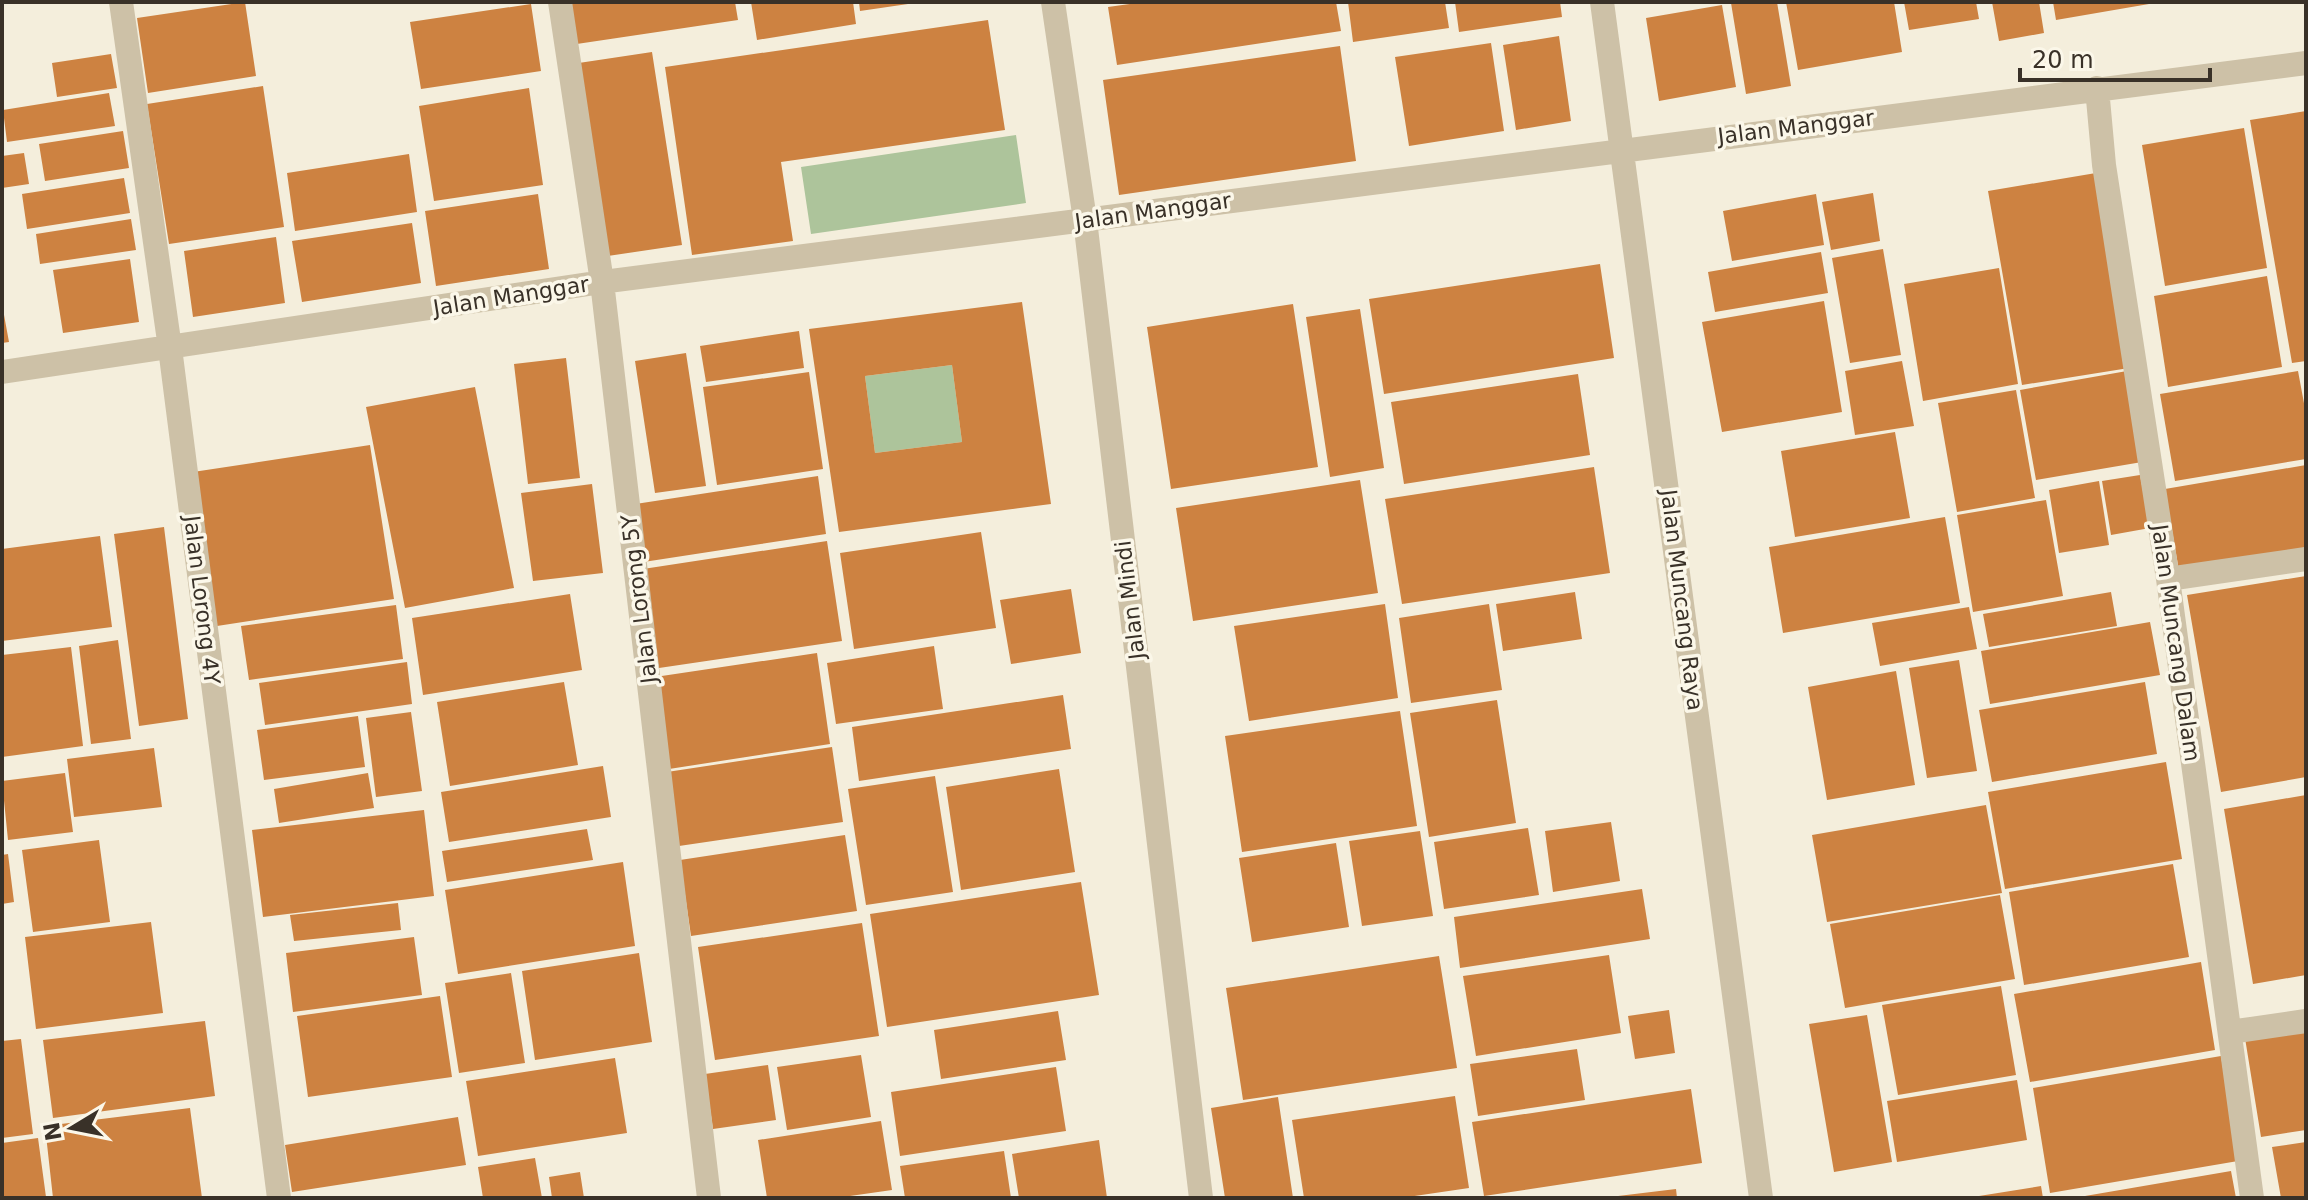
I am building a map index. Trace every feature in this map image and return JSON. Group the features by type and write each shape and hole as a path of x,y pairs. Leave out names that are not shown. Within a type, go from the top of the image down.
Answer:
{"street":[{"name":"Jalan Lorong 4Y","path":"121,2 170,348 279,1198"},
{"name":"Jalan Lorong 5Y","path":"560,2 602,282 709,1198"},
{"name":"Jalan Mindi","path":"1053,2 1085,220 1201,1198"},
{"name":"Jalan Muncang Raya","path":"1602,2 1761,1198"},
{"name":"Jalan Manggar","path":"2,372 602,282 1623,148 2306,63"},
{"name":"Jalan Muncang Dalam","path":"2097,88 2104,165 2168,579 2252,1198"},
{"path":"2168,579 2306,559"},
{"path":"2230,1032 2306,1021"}],"green space":[{"path":"1016,135 1026,203 811,234 801,167"},
{"path":"952,365 962,442 875,453 865,376"}],"building":[{"path":"245,2 256,76 148,93 137,18"},
{"path":"564,2 735,2 738,20 570,45"},
{"path":"751,2 853,2 856,24 757,40"},
{"path":"859,2 908,2 908,4 860,11"},
{"path":"1144,2 1336,2 1341,31 1117,65 1108,7"},
{"path":"1348,2 1445,2 1449,28 1353,42"},
{"path":"1455,2 1560,2 1562,17 1459,32"},
{"path":"1777,2 1791,86 1746,94 1731,3"},
{"path":"1786,2 1894,2 1902,52 1798,70"},
{"path":"1904,2 1976,2 1979,19 1909,30"},
{"path":"1992,2 2039,2 2044,33 1999,41"},
{"path":"2053,2 2149,2 2149,4 2056,20"},
{"path":"531,4 541,71 421,89 410,22"},
{"path":"1722,5 1736,87 1659,101 1646,18"},
{"path":"988,20 1005,130 781,162 793,241 692,255 665,67"},
{"path":"1559,36 1571,121 1516,130 1503,45"},
{"path":"1491,43 1504,131 1409,146 1395,57"},
{"path":"1340,46 1356,161 1119,195 1103,80"},
{"path":"652,52 682,245 601,257 572,64"},
{"path":"111,54 117,88 57,97 52,63"},
{"path":"263,86 284,227 169,244 147,104"},
{"path":"529,88 543,185 434,201 419,106"},
{"path":"109,93 115,126 7,142 3,110"},
{"path":"2306,111 2306,361 2292,363 2250,120"},
{"path":"2244,128 2267,268 2165,286 2142,145"},
{"path":"123,131 129,168 45,181 39,144"},
{"path":"24,153 29,184 2,188 2,156"},
{"path":"409,154 417,212 295,231 287,173"},
{"path":"2096,173 2129,368 2022,385 1988,191"},
{"path":"124,178 130,213 27,229 22,194"},
{"path":"1873,193 1880,241 1831,250 1822,202"},
{"path":"538,194 549,269 436,286 425,211"},
{"path":"1816,194 1824,245 1732,261 1723,211"},
{"path":"131,219 136,250 40,264 36,234"},
{"path":"412,223 421,283 302,302 292,241"},
{"path":"276,237 285,303 193,317 184,251"},
{"path":"1883,249 1901,355 1850,363 1832,258"},
{"path":"1821,252 1828,293 1715,312 1708,272"},
{"path":"130,259 139,322 63,333 53,270"},
{"path":"1600,264 1614,358 1384,394 1369,299"},
{"path":"1999,268 2018,384 1923,401 1904,284"},
{"path":"2267,276 2282,367 2168,387 2154,296"},
{"path":"1824,301 1842,412 1722,432 1702,322"},
{"path":"1022,302 1051,504 839,532 809,329","holes":["952,365 962,442 875,453 865,376"]},
{"path":"2,304 9,342 2,343"},
{"path":"1293,304 1318,467 1171,489 1147,327"},
{"path":"1360,309 1384,468 1330,477 1306,317"},
{"path":"799,331 804,368 706,382 700,346"},
{"path":"686,353 706,486 655,493 635,361"},
{"path":"566,358 580,478 528,484 514,364"},
{"path":"1902,361 1914,426 1855,435 1845,371"},
{"path":"2127,371 2142,462 2036,480 2020,390"},
{"path":"2298,371 2306,414 2306,459 2175,481 2160,394"},
{"path":"809,372 823,469 717,485 703,387"},
{"path":"1578,374 1590,455 1404,484 1391,402"},
{"path":"475,387 514,588 405,608 366,407"},
{"path":"2016,390 2035,498 1957,512 1938,403"},
{"path":"1895,432 1910,518 1795,537 1781,451"},
{"path":"370,445 394,599 217,626 193,472"},
{"path":"2306,465 2306,550 2179,571 2165,489"},
{"path":"1594,467 1610,573 1402,604 1385,499"},
{"path":"2140,475 2150,528 2111,535 2102,481"},
{"path":"818,476 826,534 637,563 629,505"},
{"path":"1360,480 1378,593 1193,621 1176,508"},
{"path":"2099,481 2109,545 2059,553 2049,490"},
{"path":"592,484 603,573 533,581 521,493"},
{"path":"2046,500 2063,596 1973,612 1957,515"},
{"path":"1945,517 1960,603 1783,633 1769,547"},
{"path":"164,527 188,719 139,726 114,534"},
{"path":"981,532 996,628 854,649 840,553"},
{"path":"100,536 112,627 2,641 2,549"},
{"path":"827,541 842,641 659,668 643,569"},
{"path":"2306,576 2306,777 2221,792 2187,595"},
{"path":"1071,589 1081,653 1011,664 1000,600"},
{"path":"1575,592 1582,639 1503,651 1496,604"},
{"path":"2111,592 2117,626 1989,647 1983,614"},
{"path":"570,594 582,670 423,695 412,618"},
{"path":"1385,604 1398,698 1249,721 1234,626"},
{"path":"1489,604 1502,690 1411,703 1399,618"},
{"path":"396,605 403,659 249,680 241,626"},
{"path":"1969,607 1977,649 1880,666 1872,623"},
{"path":"2150,622 2160,675 1990,704 1981,651"},
{"path":"118,640 131,739 91,744 79,646"},
{"path":"934,646 943,709 836,724 827,663"},
{"path":"71,647 83,746 2,757 2,655"},
{"path":"817,653 830,744 669,769 655,677"},
{"path":"1959,660 1977,771 1927,778 1909,668"},
{"path":"407,662 412,704 265,725 259,683"},
{"path":"1896,671 1915,785 1827,800 1808,687"},
{"path":"564,682 578,765 450,786 437,702"},
{"path":"2145,682 2157,754 1992,782 1979,710"},
{"path":"1063,695 1071,749 859,781 852,727"},
{"path":"1497,700 1516,823 1429,837 1410,713"},
{"path":"1400,711 1417,826 1242,852 1225,736"},
{"path":"411,712 422,791 376,797 366,718"},
{"path":"358,716 365,767 264,780 257,730"},
{"path":"832,747 843,822 679,846 667,772"},
{"path":"154,748 162,807 74,817 67,759"},
{"path":"2166,762 2182,859 2005,889 1988,792"},
{"path":"603,766 611,817 449,842 441,792"},
{"path":"1059,769 1075,872 961,890 946,787"},
{"path":"65,773 73,832 8,840 2,781"},
{"path":"368,773 374,808 279,823 274,789"},
{"path":"935,776 953,892 866,905 848,789"},
{"path":"2306,795 2306,975 2253,984 2224,809"},
{"path":"1986,805 2002,893 1827,922 1812,835"},
{"path":"424,810 434,896 263,917 252,830"},
{"path":"1611,822 1620,881 1553,892 1545,831"},
{"path":"1528,828 1539,895 1444,909 1434,842"},
{"path":"587,829 593,860 447,882 442,851"},
{"path":"1420,831 1433,916 1362,926 1349,841"},
{"path":"845,835 857,911 691,936 680,860"},
{"path":"99,840 110,922 33,932 22,850"},
{"path":"1336,843 1349,927 1252,942 1239,858"},
{"path":"8,854 14,902 2,904 2,855"},
{"path":"623,862 635,946 458,974 445,890"},
{"path":"2173,864 2189,957 2024,985 2009,892"},
{"path":"1081,882 1099,995 887,1027 870,914"},
{"path":"1642,889 1650,939 1460,968 1454,917"},
{"path":"2000,895 2015,979 1845,1008 1830,924"},
{"path":"398,903 401,930 294,941 290,915"},
{"path":"151,922 163,1013 36,1029 25,937"},
{"path":"862,923 879,1036 715,1060 698,947"},
{"path":"414,937 422,995 293,1012 286,953"},
{"path":"639,953 652,1042 535,1060 522,971"},
{"path":"1609,955 1621,1033 1476,1056 1463,976"},
{"path":"1439,956 1457,1068 1243,1100 1226,988"},
{"path":"2201,962 2215,1050 2030,1082 2014,994"},
{"path":"511,973 525,1063 459,1073 445,983"},
{"path":"2001,986 2016,1075 1898,1095 1882,1005"},
{"path":"440,996 452,1077 308,1097 297,1016"},
{"path":"1669,1010 1675,1053 1635,1059 1628,1016"},
{"path":"1058,1011 1066,1060 941,1079 934,1030"},
{"path":"1867,1015 1892,1162 1834,1172 1809,1024"},
{"path":"205,1021 215,1096 53,1118 43,1040"},
{"path":"2306,1028 2306,1130 2261,1137 2245,1038"},
{"path":"21,1039 33,1134 2,1138 2,1041"},
{"path":"1577,1049 1585,1100 1478,1116 1470,1064"},
{"path":"861,1055 871,1117 787,1130 777,1067"},
{"path":"2221,1056 2238,1161 2050,1193 2033,1088"},
{"path":"615,1058 627,1133 478,1156 466,1081"},
{"path":"768,1065 776,1120 713,1129 705,1074"},
{"path":"1056,1067 1066,1131 900,1156 891,1092"},
{"path":"2017,1080 2027,1140 1897,1162 1887,1101"},
{"path":"1691,1089 1702,1163 1484,1196 1472,1122"},
{"path":"1455,1096 1469,1188 1401,1198 1304,1198 1292,1120"},
{"path":"1278,1097 1293,1198 1225,1198 1211,1108"},
{"path":"190,1108 202,1198 53,1198 45,1126"},
{"path":"458,1117 466,1165 292,1192 285,1145"},
{"path":"881,1121 892,1190 836,1198 767,1198 758,1140"},
{"path":"38,1138 46,1197 2,1198 2,1143"},
{"path":"1099,1140 1107,1198 1019,1198 1012,1154"},
{"path":"2306,1142 2306,1198 2281,1198 2272,1147"},
{"path":"1004,1151 1011,1198 905,1198 900,1166"},
{"path":"535,1158 542,1198 483,1198 478,1167"},
{"path":"2231,1171 2236,1198 2085,1198 2085,1196"},
{"path":"580,1172 584,1198 552,1198 549,1177"},
{"path":"2041,1186 2043,1198 1979,1196"},
{"path":"1676,1189 1677,1198 1618,1196"}]}
